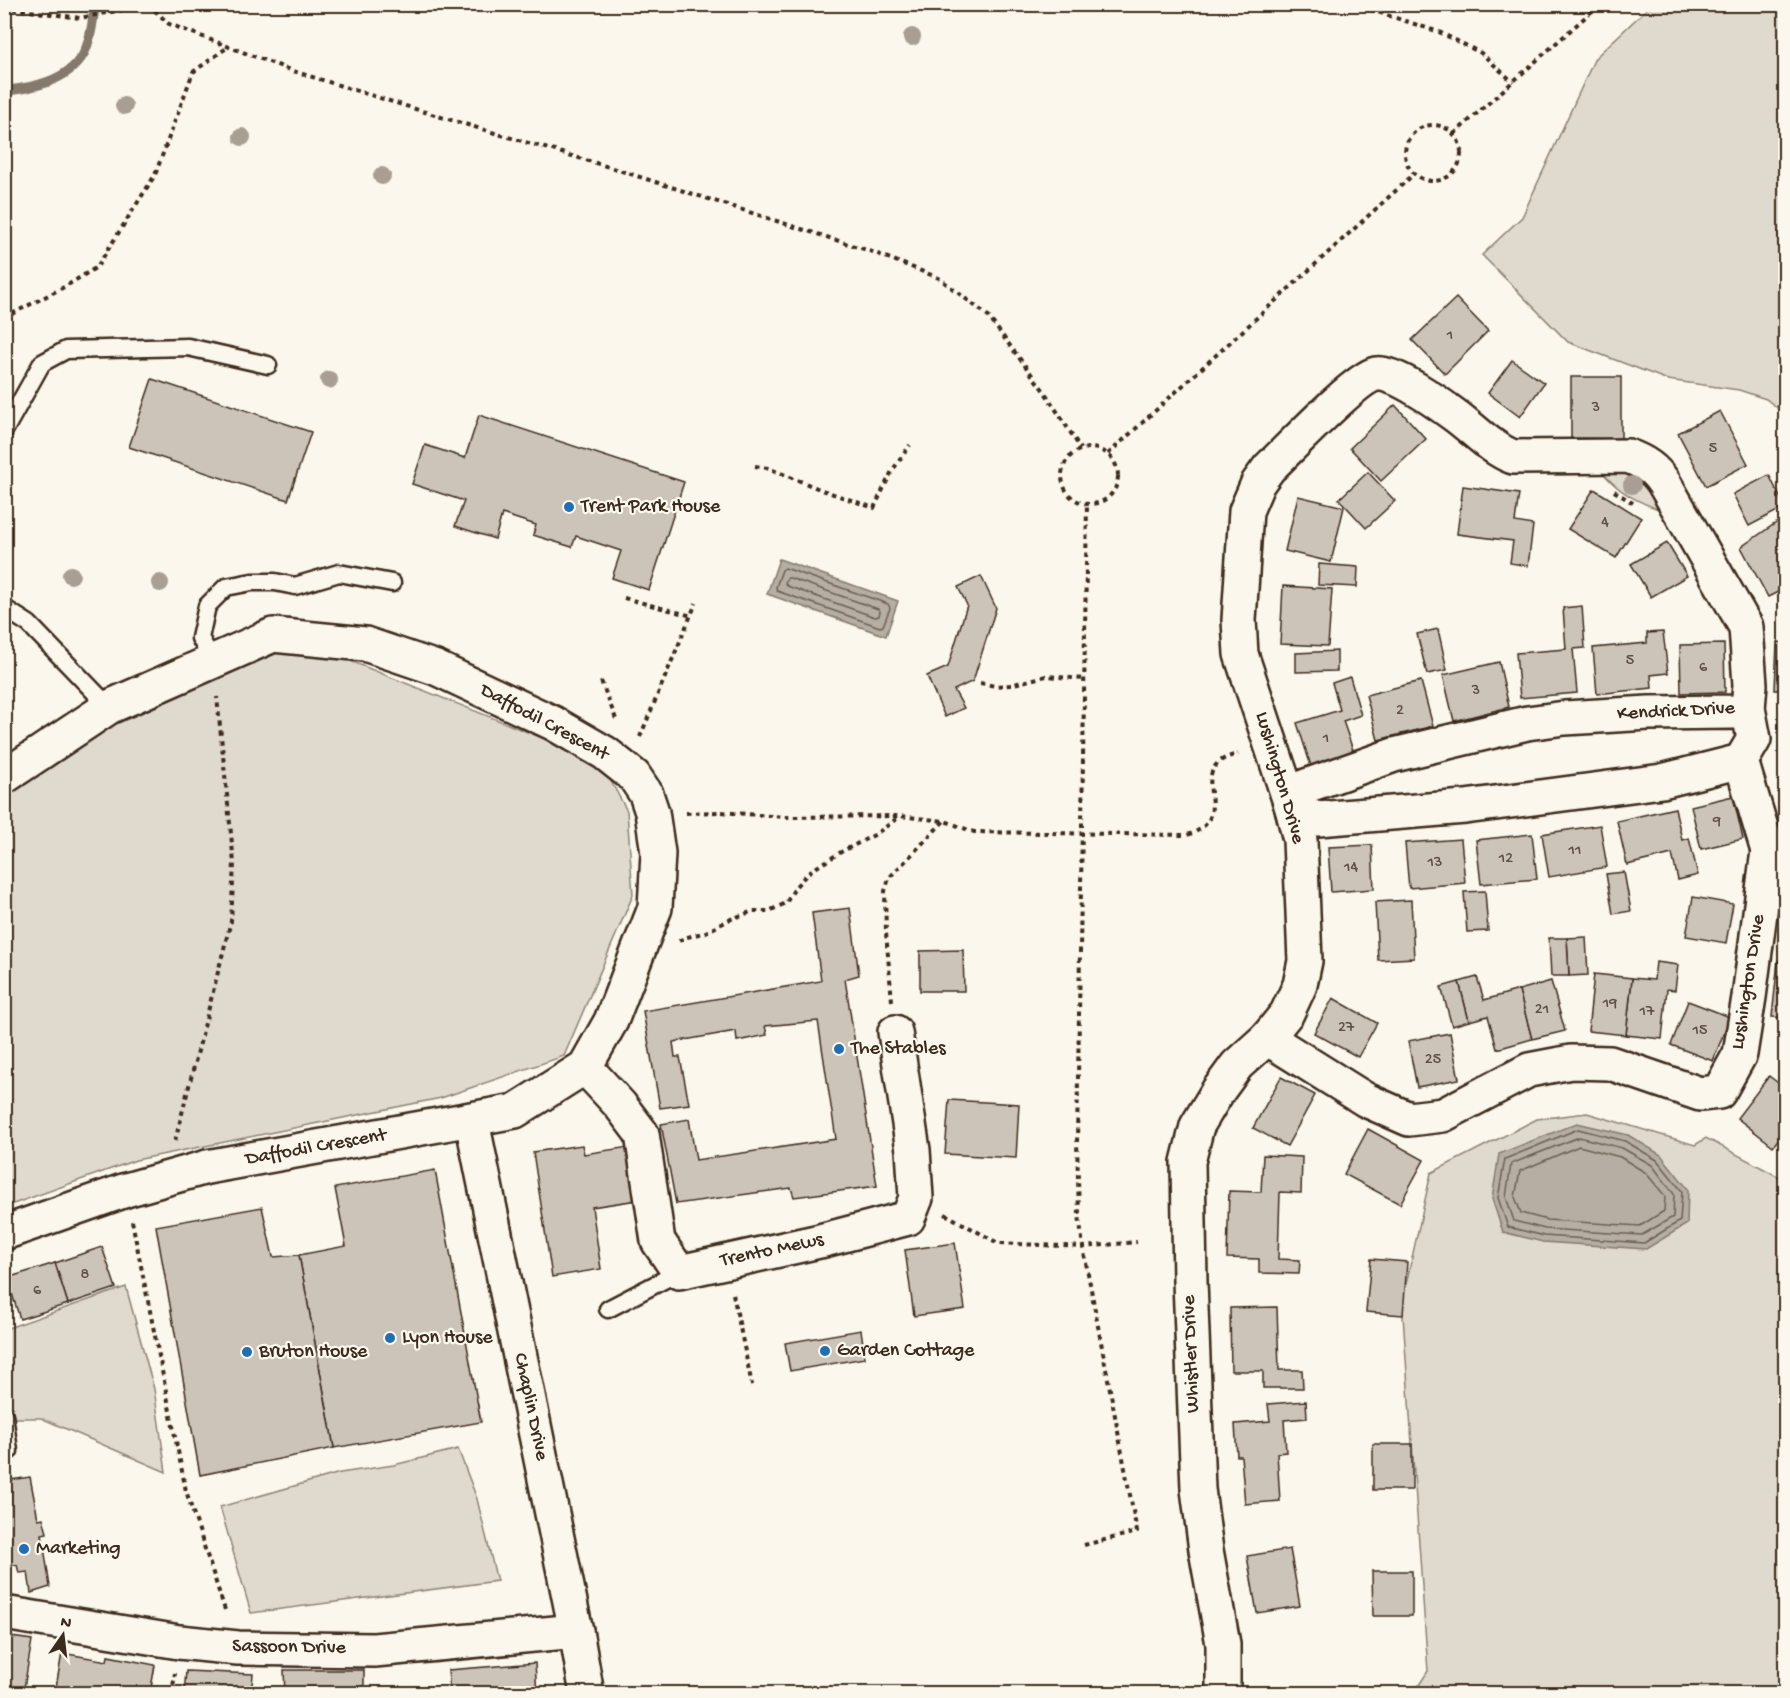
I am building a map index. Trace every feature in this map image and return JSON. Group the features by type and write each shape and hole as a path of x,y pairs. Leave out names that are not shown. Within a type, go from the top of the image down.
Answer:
{"street":[{"name":"Lushington Drive","path":"1741,761 1768,851 1740,1054 1719,1092 1700,1094 1610,1063 1570,1062 1529,1070 1443,1115 1408,1119 1366,1100 1267,1038 1287,1013 1300,985 1305,961 1300,840 1292,808 1241,654 1239,620 1246,511 1258,483 1269,468 1355,386 1377,374 1396,378 1454,414 1500,452 1513,457 1628,456 1645,462 1656,471 1746,627 1750,685 1748,708"},
{"name":"Daffodil Crescent","path":"4,777 109,707 273,635 365,644 436,668 553,723 605,753 634,776 646,794 658,853 655,908 611,1021 585,1067 514,1111 472,1121 207,1167 126,1190 4,1233"},
{"name":"Kendrick Drive","path":"1292,808 1306,786 1394,755 1527,723 1565,718 1734,712 1748,708 1754,739 1741,761"},
{"path":"1292,808 1318,819 1465,807 1662,781 1741,761"},
{"path":"895,1032 913,1150 916,1198"},
{"name":"Whistler Drive","path":"1223,1694 1223,1644 1206,1550 1198,1489 1190,1292 1188,1162 1197,1126 1218,1091 1237,1065 1267,1038"},
{"path":"585,1067 620,1105 642,1134 658,1241 679,1272"},
{"name":"Chaplin Drive","path":"472,1121 587,1694"},
{"name":"Trento Mews","path":"679,1272 820,1241 908,1218 916,1198"},
{"name":"Sassoon Drive","path":"4,1614 179,1642 238,1648 374,1650 576,1631"}],"lane":[{"path":"4,431 42,363 66,350 188,348 268,365"},
{"path":"213,661 200,638 207,606 226,587 252,582 275,582 295,586 339,573 392,583"},
{"path":"4,608 29,624 109,707"},
{"path":"608,1309 679,1272"},
{"path":"5,1417 9,1451"}],"path":[{"path":"1353,4 1439,32 1481,53 1513,82"},
{"path":"1454,134 1600,4"},
{"path":"4,6 80,18 148,5 169,24 300,73 609,167 870,251 939,278 987,315 1044,391 1081,449"},
{"path":"4,318 97,267 155,175 193,72 229,46"},
{"path":"1427,125 1437,125 1454,134 1460,141 1462,151 1457,169 1442,181 1432,182 1414,174 1405,159 1407,142 1412,134 1427,125"},
{"path":"1108,454 1414,174"},
{"path":"755,466 768,468 874,508 892,471 910,445"},
{"path":"1091,447 1108,454 1118,470 1116,488 1111,496 1094,505 1076,501 1068,495 1061,478 1062,468 1067,460 1081,449 1091,447"},
{"path":"1084,1545 1137,1532 1083,1247 1079,1215 1077,1142 1087,504"},
{"path":"624,598 692,616"},
{"path":"634,776 640,736 696,603"},
{"path":"157,1181 172,1150 231,921 234,863 213,661"},
{"path":"980,684 1010,685 1046,676 1084,679"},
{"path":"651,812 721,812 784,817 900,816 945,821 974,832 1187,835 1200,831 1208,823 1211,811 1211,781 1215,765 1223,759 1270,744"},
{"path":"677,944 684,938 706,932 731,919 753,911 769,911 786,903 796,885 809,872 840,852 876,834 900,816"},
{"path":"895,1032 886,933 885,891 889,878 945,821"},
{"path":"126,1190 186,1491 238,1648"},
{"path":"916,1198 998,1244 1083,1247 1137,1242"},
{"path":"726,1261 752,1385"}],"shaded area":[{"path":"1652,4 1785,5 1785,414 1766,399 1739,390 1668,380 1568,342 1482,255 1522,217 1595,58"},
{"path":"1627,473 1643,483 1661,510 1630,496 1616,487 1604,474"},
{"path":"261,647 328,652 600,761 627,811 633,895 564,1056 441,1098 136,1160 5,1207 5,791 138,703"},
{"path":"1587,1113 1695,1145 1706,1138 1785,1180 1785,1693 1414,1693 1428,1671 1402,1302 1431,1173 1537,1119"},
{"path":"126,1287 154,1389 166,1472 41,1418 5,1418 4,1375 9,1373 5,1354 5,1329"},
{"path":"458,1449 477,1499 497,1581 251,1613 220,1507 340,1473 394,1465"}],"water":[{"path":"779,559 898,601 886,636 767,594"},
{"path":"1577,1123 1628,1135 1661,1155 1688,1189 1687,1224 1646,1249 1543,1242 1503,1232 1492,1199 1499,1154"}],"building":[{"path":"1456,298 1488,331 1445,374 1412,340"},
{"path":"1512,360 1544,383 1520,417 1488,393"},
{"path":"1571,377 1621,377 1621,439 1571,438"},
{"path":"152,379 311,432 288,500 129,447"},
{"path":"1395,405 1426,439 1381,481 1350,448"},
{"path":"1720,411 1748,464 1706,486 1678,433"},
{"name":"Trent Park House","path":"479,415 684,482 649,590 612,578 621,551 576,536 572,547 533,535 536,525 502,514 495,539 455,526 464,501 412,484 425,445 465,458"},
{"path":"1368,472 1395,501 1366,528 1339,499"},
{"path":"1769,475 1785,507 1749,526 1733,494"},
{"path":"1463,486 1519,494 1515,522 1533,525 1528,566 1510,563 1513,541 1457,534"},
{"path":"1594,489 1641,518 1616,558 1568,529"},
{"path":"1298,496 1344,507 1331,562 1285,551"},
{"path":"1779,521 1786,532 1786,588 1768,597 1741,547"},
{"path":"1667,543 1687,576 1651,597 1631,564"},
{"path":"1319,564 1358,567 1357,587 1318,585"},
{"path":"981,576 996,608 973,681 954,690 964,708 945,717 927,676 948,667 967,605 958,587"},
{"path":"1283,586 1332,589 1328,646 1280,644"},
{"path":"1582,606 1585,648 1573,649 1577,693 1520,698 1516,653 1566,649 1563,608"},
{"path":"1438,629 1447,670 1427,674 1417,634"},
{"path":"1663,632 1668,673 1651,675 1652,688 1597,694 1593,648 1647,643 1647,633"},
{"path":"1777,642 1786,643 1786,690 1775,690"},
{"path":"1724,644 1725,692 1681,693 1680,645"},
{"path":"1337,651 1337,671 1296,672 1296,653"},
{"path":"1499,662 1509,707 1454,721 1443,675"},
{"path":"1350,677 1361,715 1343,721 1355,756 1312,769 1297,723 1340,710 1332,683"},
{"path":"1421,681 1433,726 1378,740 1366,695"},
{"path":"1733,796 1743,839 1701,849 1691,806"},
{"path":"1675,808 1682,840 1689,838 1698,875 1678,880 1672,854 1627,865 1617,821"},
{"path":"1600,825 1607,867 1549,877 1542,834"},
{"path":"1532,834 1537,879 1481,884 1476,840"},
{"path":"1461,839 1465,883 1409,888 1405,843"},
{"path":"1372,845 1374,889 1331,892 1328,847"},
{"path":"1624,872 1631,911 1613,914 1606,874"},
{"path":"1485,891 1488,931 1467,932 1464,892"},
{"path":"1693,897 1733,904 1726,943 1686,936"},
{"path":"1411,900 1414,958 1378,960 1375,902"},
{"name":"The Stables","path":"850,908 859,975 845,979 877,1186 794,1197 791,1188 676,1204 661,1124 689,1119 696,1160 836,1139 818,1021 765,1026 767,1035 737,1041 736,1031 673,1042 675,1057 680,1057 689,1104 660,1108 643,1011 821,981 812,913"},
{"path":"1586,937 1588,975 1569,976 1567,938"},
{"path":"1549,938 1567,938 1569,976 1551,976"},
{"path":"963,950 964,991 920,991 920,951"},
{"path":"1778,961 1786,962 1786,1018 1772,1017"},
{"path":"1656,962 1678,965 1675,990 1667,989 1662,1039 1626,1035 1632,978 1654,980"},
{"path":"1594,974 1632,978 1626,1035 1588,1031"},
{"path":"1477,977 1484,1000 1519,990 1532,1039 1497,1049 1488,1016 1469,1021 1459,982"},
{"path":"1551,981 1565,1031 1532,1039 1519,990"},
{"path":"1459,982 1469,1021 1452,1026 1441,987"},
{"path":"1333,998 1377,1023 1358,1057 1314,1033"},
{"path":"1688,1001 1730,1017 1713,1061 1671,1045"},
{"path":"1450,1033 1459,1079 1417,1087 1408,1041"},
{"path":"1769,1076 1786,1089 1786,1130 1773,1146 1737,1118"},
{"path":"1281,1077 1315,1095 1287,1146 1253,1128"},
{"path":"949,1100 1019,1104 1016,1158 945,1154"},
{"path":"1368,1129 1424,1160 1400,1204 1344,1174"},
{"path":"582,1145 584,1154 629,1147 637,1200 592,1207 601,1269 552,1277 533,1152"},
{"path":"1263,1155 1302,1157 1301,1193 1280,1192 1278,1259 1300,1260 1299,1274 1259,1273 1259,1259 1227,1258 1229,1191 1261,1192"},
{"name":"Lyon House","path":"435,1170 481,1422 334,1448 299,1255 346,1246 335,1188"},
{"name":"Bruton House","path":"262,1207 273,1257 299,1255 334,1448 200,1475 156,1226"},
{"path":"955,1243 965,1309 914,1316 905,1250"},
{"path":"102,1247 116,1288 68,1304 55,1263"},
{"path":"1371,1259 1407,1262 1403,1315 1366,1312"},
{"path":"55,1263 68,1304 20,1319 7,1278"},
{"path":"1277,1307 1279,1370 1302,1370 1303,1388 1263,1388 1263,1371 1231,1371 1230,1308"},
{"name":"Garden Cottage","path":"861,1330 865,1358 790,1371 785,1343"},
{"path":"1306,1401 1307,1418 1284,1420 1286,1452 1277,1453 1280,1501 1245,1504 1241,1456 1237,1456 1235,1424 1270,1421 1268,1404"},
{"path":"1373,1444 1412,1444 1412,1490 1373,1490"},
{"name":"Marketing","path":"30,1477 38,1519 43,1518 47,1533 42,1534 50,1587 31,1593 28,1572 19,1573 17,1565 4,1566 4,1481"},
{"path":"1290,1549 1300,1606 1257,1613 1247,1556"},
{"path":"1372,1571 1412,1571 1412,1616 1373,1616"},
{"path":"4,1636 32,1640 23,1694 4,1693"},
{"path":"62,1653 107,1661 108,1656 155,1665 150,1694 55,1693"},
{"path":"535,1663 537,1694 450,1694 448,1670"},
{"path":"284,1670 364,1670 364,1694 285,1694"},
{"path":"186,1671 253,1674 251,1694 184,1694"},
{"path":"151,1687 169,1690 168,1694 150,1694"},
{"path":"30,1688 60,1694 29,1694"}],"waterway":[{"path":"4,91 48,82 76,64 88,43 95,4"}],"place":[{"name":"Trent Park House","path":"569,507"},
{"name":"The Stables","path":"839,1049"},
{"name":"Lyon House","path":"390,1338"},
{"name":"Garden Cottage","path":"825,1351"},
{"name":"Bruton House","path":"247,1352"},
{"name":"Marketing","path":"24,1549"}]}
